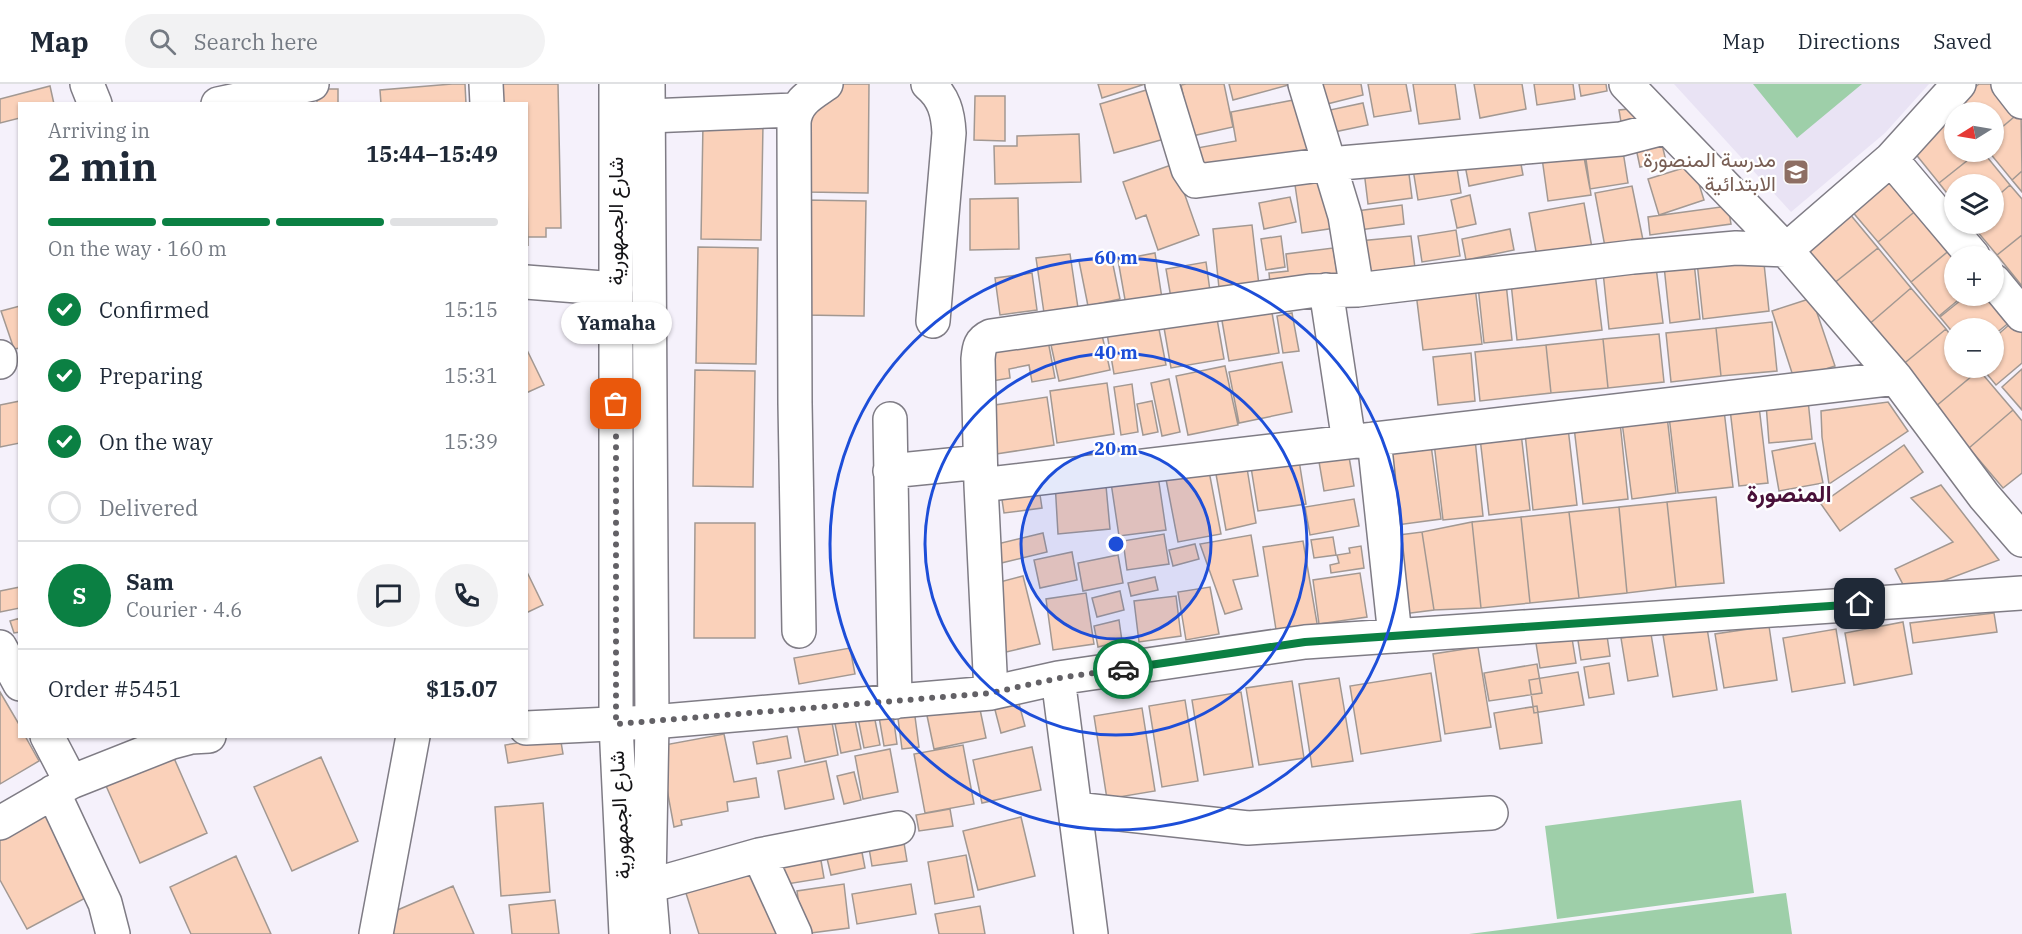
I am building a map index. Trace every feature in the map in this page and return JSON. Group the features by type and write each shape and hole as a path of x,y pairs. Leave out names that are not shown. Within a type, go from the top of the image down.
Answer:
{"street":[{"path":"87,84 93,102"},
{"path":"227,102 312,84"},
{"path":"486,84 487,102"},
{"name":"شارع الجمهورية","path":"616,84 616,724 626,934"},
{"name":"شارع الجمهورية","path":"648,84 651,722 649,886 653,934"},
{"path":"799,631 795,403 795,110 802,101 826,84"},
{"path":"928,84 941,99 948,114 949,133 933,321"},
{"path":"1162,84 1188,169 1196,181 1329,164 1621,139 1667,127"},
{"path":"1305,84 1345,216 1341,290 1361,440 1395,636"},
{"path":"1626,84 1786,250 1896,378 1984,496 2016,519"},
{"path":"991,693 978,359 979,346 984,339 991,336 1310,291 1341,290 1633,257 1736,248 1786,250 1891,159 1959,84"},
{"path":"2008,84 2022,102"},
{"path":"648,116 795,110"},
{"path":"1891,159 1965,246"},
{"path":"528,282 616,289"},
{"path":"2004,293 2022,315"},
{"path":"0,357 0,362"},
{"path":"890,471 981,474 1361,440 1896,378"},
{"path":"890,419 895,702"},
{"path":"528,728 651,722 991,693 1059,678 1305,642 2022,593"},
{"path":"0,647 18,680"},
{"path":"1059,678 1091,934"},
{"path":"48,738 62,787 105,903 113,934"},
{"path":"0,823 62,787 172,742 187,738"},
{"path":"376,934 413,738"},
{"path":"1075,809 1248,828 1491,813"},
{"path":"649,886 759,855 898,828"},
{"path":"759,855 795,934"}],"shaded area":[{"name":"مدرسة المنصورة الابتدائية","path":"1674,84 1929,84 1885,133 1791,212"}],"green space":[{"path":"1753,84 1862,84 1797,138"},
{"path":"1741,800 1754,893 1557,919 1545,826"},
{"path":"1786,893 1792,934 1469,934"}],"building":[{"path":"465,84 466,102 381,102 380,90"},
{"path":"499,84 558,84 561,228 546,228 546,237 528,237 528,102 500,102"},
{"path":"809,84 869,84 868,193 807,192"},
{"path":"1098,84 1145,84 1102,98"},
{"path":"1224,84 1233,127 1192,136 1181,85"},
{"path":"1229,84 1292,84 1233,100"},
{"path":"1317,84 1361,84 1363,95 1323,105"},
{"path":"1368,84 1406,84 1411,111 1374,117"},
{"path":"1413,84 1455,84 1460,119 1419,124"},
{"path":"1474,84 1522,84 1526,109 1480,118"},
{"path":"1534,84 1573,84 1575,99 1537,105"},
{"path":"1579,84 1606,84 1607,91 1581,96"},
{"path":"1979,84 1999,84 2021,111 2004,125 2004,102 1957,102"},
{"path":"50,86 54,102 18,102 18,118 0,123 0,99"},
{"path":"1153,88 1168,138 1114,153 1100,104"},
{"path":"317,89 338,89 338,102 317,102"},
{"path":"975,96 1005,96 1005,141 974,140"},
{"path":"1304,98 1314,150 1201,170 1197,148 1236,141 1231,112"},
{"path":"1363,103 1368,125 1334,132 1330,110"},
{"path":"1639,108 1641,119 1621,122 1619,110"},
{"path":"2021,111 2022,171 2012,180 1997,162 2004,162 2004,125"},
{"path":"1944,119 1944,162 1965,162 1950,174 1944,174 1944,179 1939,183 1910,147"},
{"path":"703,123 763,124 761,240 701,239"},
{"path":"1659,132 1666,161 1640,167 1634,139"},
{"path":"1079,134 1081,182 995,184 994,146 1017,146 1017,136"},
{"path":"1622,145 1628,183 1590,189 1583,152"},
{"path":"1518,148 1523,175 1469,186 1464,160"},
{"path":"1585,152 1591,195 1548,201 1542,158"},
{"path":"1455,156 1461,193 1418,200 1412,163"},
{"path":"1965,162 1991,162 2001,174 1950,174"},
{"path":"1174,164 1199,235 1158,250 1146,215 1136,219 1123,182"},
{"path":"1891,164 1924,204 1878,242 1845,203"},
{"path":"1693,165 1704,200 1659,215 1648,179"},
{"path":"1408,166 1412,198 1368,204 1364,171"},
{"path":"2022,171 2022,192 2012,180"},
{"path":"2004,178 2010,185 2004,190"},
{"path":"1944,179 1944,189 1939,183"},
{"path":"1328,180 1335,228 1302,233 1295,185"},
{"path":"2010,185 2022,199 2022,235 2004,249 2004,246 1989,246 1979,234 2004,234 2004,190"},
{"path":"1632,186 1643,240 1605,247 1595,193"},
{"path":"1470,195 1476,224 1457,228 1451,200"},
{"path":"1290,197 1296,222 1264,229 1259,203"},
{"path":"1018,198 1019,249 970,250 970,199"},
{"path":"805,200 866,201 864,316 804,315"},
{"path":"1584,203 1592,248 1537,257 1529,213"},
{"path":"1924,204 1944,228 1944,234 1949,234 1957,244 1944,246 1944,255 1911,282 1878,242"},
{"path":"1402,205 1404,224 1352,231 1349,212"},
{"path":"1728,206 1731,224 1650,235 1648,217"},
{"path":"1844,207 1878,248 1833,284 1800,244"},
{"path":"1252,225 1260,294 1220,298 1213,229"},
{"path":"1510,229 1514,250 1466,260 1462,239"},
{"path":"1456,230 1460,256 1422,262 1418,236"},
{"path":"2022,235 2022,286 2004,264 2004,249"},
{"path":"1281,236 1285,267 1266,270 1261,239"},
{"path":"1411,236 1415,268 1362,273 1359,241"},
{"path":"698,247 758,248 756,364 696,363"},
{"path":"1333,248 1339,284 1271,294 1269,273 1288,271 1286,254"},
{"path":"1878,248 1911,288 1867,326 1833,284"},
{"path":"1155,253 1163,305 1127,311 1118,260"},
{"path":"1070,254 1078,308 1044,313 1036,258"},
{"path":"1763,254 1769,311 1703,319 1697,262"},
{"path":"1111,255 1120,299 1088,306 1079,261"},
{"path":"1944,255 1944,306 1951,306 1939,316 1911,282"},
{"path":"1206,262 1211,298 1172,304 1166,269"},
{"path":"1694,262 1700,319 1670,323 1664,266"},
{"path":"1656,267 1663,323 1609,329 1603,272"},
{"path":"1032,273 1037,310 1000,315 995,278"},
{"path":"1595,273 1602,330 1517,340 1511,283"},
{"path":"1506,283 1512,340 1484,343 1478,286"},
{"path":"1475,287 1482,344 1423,350 1416,293"},
{"path":"1911,288 1944,327 1944,331 1901,366 1867,326"},
{"path":"1812,298 1835,366 1794,379 1772,311"},
{"path":"2004,305 2017,316 2004,327 2004,318 1944,318 1944,322 1940,317 1954,306"},
{"path":"18,307 18,348 14,349 1,311"},
{"path":"1271,307 1279,353 1229,361 1221,315"},
{"path":"1216,313 1224,359 1171,368 1163,322"},
{"path":"1292,313 1299,351 1283,353 1277,316"},
{"path":"2018,317 2022,322 2022,363 1996,385 1990,378 2004,378 2004,329"},
{"path":"1157,319 1166,365 1114,374 1106,328"},
{"path":"1772,322 1777,371 1721,376 1716,328"},
{"path":"1716,328 1721,376 1671,382 1666,333"},
{"path":"1046,330 1055,378 1032,382 1029,365 1009,369 1010,378 986,382 983,341"},
{"path":"1944,331 1944,378 1969,378 1935,407 1901,366"},
{"path":"1659,334 1664,382 1608,388 1603,339"},
{"path":"1102,335 1110,370 1059,381 1051,345"},
{"path":"1603,339 1608,388 1551,393 1546,345"},
{"path":"1546,345 1551,393 1480,401 1475,352"},
{"path":"528,352 544,385 528,392"},
{"path":"1471,353 1475,401 1438,405 1433,357"},
{"path":"1282,362 1292,412 1239,423 1229,372"},
{"path":"1225,366 1238,425 1188,435 1176,376"},
{"path":"2022,369 2022,410 2002,387"},
{"path":"695,370 755,371 753,487 693,486"},
{"path":"1969,378 1986,378 2013,410 1969,448 1935,407"},
{"path":"1169,379 1180,432 1162,436 1151,383"},
{"path":"1107,383 1114,434 1057,443 1050,391"},
{"path":"1132,384 1138,432 1121,435 1114,387"},
{"path":"1047,397 1054,445 990,455 982,407"},
{"path":"1808,400 1812,439 1769,443 1766,404"},
{"path":"18,401 18,443 0,447 0,405"},
{"path":"1152,401 1158,432 1143,435 1137,404"},
{"path":"1888,402 1908,431 1829,484 1822,437 1821,411"},
{"path":"1759,406 1768,483 1739,486 1730,409"},
{"path":"1724,410 1733,487 1678,493 1669,416"},
{"path":"2013,410 2022,421 2022,473 2003,488 1969,448"},
{"path":"1667,416 1676,493 1632,499 1622,422"},
{"path":"1620,422 1628,499 1583,504 1574,427"},
{"path":"1568,428 1577,505 1533,510 1525,433"},
{"path":"1521,433 1530,510 1489,515 1480,438"},
{"path":"1475,439 1483,516 1443,520 1434,443"},
{"path":"1815,443 1823,483 1779,491 1772,451"},
{"path":"1347,445 1354,486 1324,491 1317,450"},
{"path":"1431,445 1441,519 1397,525 1388,451"},
{"path":"1904,445 1923,472 1840,531 1821,504"},
{"path":"1298,454 1306,504 1258,511 1250,461"},
{"path":"1245,456 1256,523 1226,530 1214,463"},
{"path":"1208,466 1221,534 1178,542 1165,474"},
{"path":"1157,469 1166,530 1119,536 1110,476"},
{"path":"1105,475 1110,529 1058,534 1055,482"},
{"path":"1941,485 1999,560 1908,594 1895,569 1953,542 1911,498"},
{"path":"1039,488 1042,508 1004,513 1001,493"},
{"path":"1716,497 1724,583 1676,587 1667,502"},
{"path":"1354,499 1359,526 1310,535 1305,507"},
{"path":"1667,502 1676,587 1627,593 1619,507"},
{"path":"1619,507 1627,593 1579,598 1569,512"},
{"path":"1569,512 1579,598 1530,603 1521,517"},
{"path":"1521,517 1530,603 1481,608 1472,522"},
{"path":"1472,522 1481,608 1434,610 1422,532"},
{"path":"695,523 755,523 755,638 694,638"},
{"path":"1422,532 1434,610 1403,614 1391,536"},
{"path":"1043,533 1047,552 997,564 993,545"},
{"path":"1164,534 1169,564 1127,570 1123,541"},
{"path":"1251,535 1258,576 1233,580 1242,609 1225,614 1200,544"},
{"path":"1333,537 1336,555 1314,558 1311,540"},
{"path":"1303,541 1318,629 1277,636 1263,547"},
{"path":"1195,544 1199,559 1173,566 1169,550"},
{"path":"1361,546 1364,568 1331,573 1330,565 1339,563 1337,555 1350,553 1349,548"},
{"path":"1072,552 1077,580 1040,588 1034,560"},
{"path":"1118,555 1123,583 1083,591 1078,563"},
{"path":"1360,573 1367,617 1319,624 1313,580"},
{"path":"528,574 543,605 528,612"},
{"path":"1023,576 1040,644 993,655 996,583"},
{"path":"1155,577 1158,590 1131,596 1128,583"},
{"path":"18,587 18,608 0,612 0,591"},
{"path":"1210,587 1219,634 1186,640 1178,592"},
{"path":"1120,591 1124,610 1097,617 1092,598"},
{"path":"1086,593 1094,644 1053,650 1046,599"},
{"path":"1176,596 1181,636 1139,642 1134,601"},
{"path":"1994,613 1997,632 1913,643 1910,623"},
{"path":"18,619 18,632 14,633 10,621"},
{"path":"1119,620 1122,641 1098,647 1094,626"},
{"path":"1903,622 1912,674 1854,685 1845,633"},
{"path":"1769,626 1777,680 1724,688 1715,634"},
{"path":"1707,628 1717,690 1673,697 1663,635"},
{"path":"1606,629 1610,656 1581,660 1577,634"},
{"path":"1836,629 1845,683 1792,692 1783,638"},
{"path":"1571,632 1576,663 1540,668 1535,637"},
{"path":"1651,634 1658,676 1628,681 1621,638"},
{"path":"1478,647 1491,727 1445,734 1433,654"},
{"path":"850,648 855,674 799,684 794,658"},
{"path":"1609,663 1614,694 1589,698 1584,667"},
{"path":"1537,664 1542,693 1489,701 1484,673"},
{"path":"1578,672 1584,705 1534,713 1529,680"},
{"path":"1431,673 1441,741 1361,754 1350,686"},
{"path":"1339,678 1353,761 1312,767 1299,684"},
{"path":"1292,681 1304,758 1259,765 1246,688"},
{"path":"0,692 18,723 18,738 26,738 39,761 0,784"},
{"path":"1241,692 1253,767 1204,775 1192,700"},
{"path":"977,695 986,738 934,749 925,706"},
{"path":"1018,700 1025,726 1001,733 994,706"},
{"path":"1185,700 1198,781 1162,787 1149,706"},
{"path":"1537,706 1542,743 1500,749 1494,713"},
{"path":"892,708 897,744 884,746 878,711"},
{"path":"1142,708 1155,791 1107,799 1094,716"},
{"path":"914,709 919,747 902,749 897,711"},
{"path":"853,710 861,749 841,753 833,714"},
{"path":"873,710 880,745 864,748 857,713"},
{"path":"831,717 838,755 805,762 797,723"},
{"path":"724,734 734,782 756,778 759,797 727,802 728,811 681,820 682,825 674,827 659,746"},
{"path":"560,736 563,754 508,763 505,745"},
{"path":"787,736 791,758 757,764 753,742"},
{"path":"963,745 974,804 925,813 914,754"},
{"path":"1032,747 1041,790 982,803 973,760"},
{"path":"170,749 207,833 140,863 103,779"},
{"path":"890,749 898,792 863,799 855,756"},
{"path":"321,757 358,841 292,871 254,787"},
{"path":"826,761 834,799 785,809 778,771"},
{"path":"854,772 861,800 844,804 837,776"},
{"path":"543,803 550,892 501,896 495,807"},
{"path":"950,809 953,826 919,831 916,815"},
{"path":"47,814 91,895 27,929 0,880 0,839"},
{"path":"1021,817 1035,876 978,890 963,831"},
{"path":"902,831 907,861 872,866 867,836"},
{"path":"860,842 865,868 831,875 825,850"},
{"path":"819,849 824,878 781,885 775,857"},
{"path":"966,855 974,897 935,904 928,862"},
{"path":"236,856 271,934 191,934 170,887"},
{"path":"754,867 777,934 699,934 685,890"},
{"path":"844,884 849,928 803,934 797,891"},
{"path":"911,884 916,914 857,924 852,894"},
{"path":"453,886 474,934 394,934 386,915"},
{"path":"555,900 559,934 512,934 509,905"},
{"path":"980,906 985,934 939,934 935,914"}],"way so far":[{"path":"616,404 616,724 991,693 1059,678 1123,669"}],"place":[{"name":"مدرسة المنصورة الابتدائية","path":"1796,172"},
{"name":"Yamaha","path":"616,404"}],"district":[{"name":"المنصورة","path":"1789,494"}],"route":[{"path":"1123,669 1305,642 1860,604"}]}
